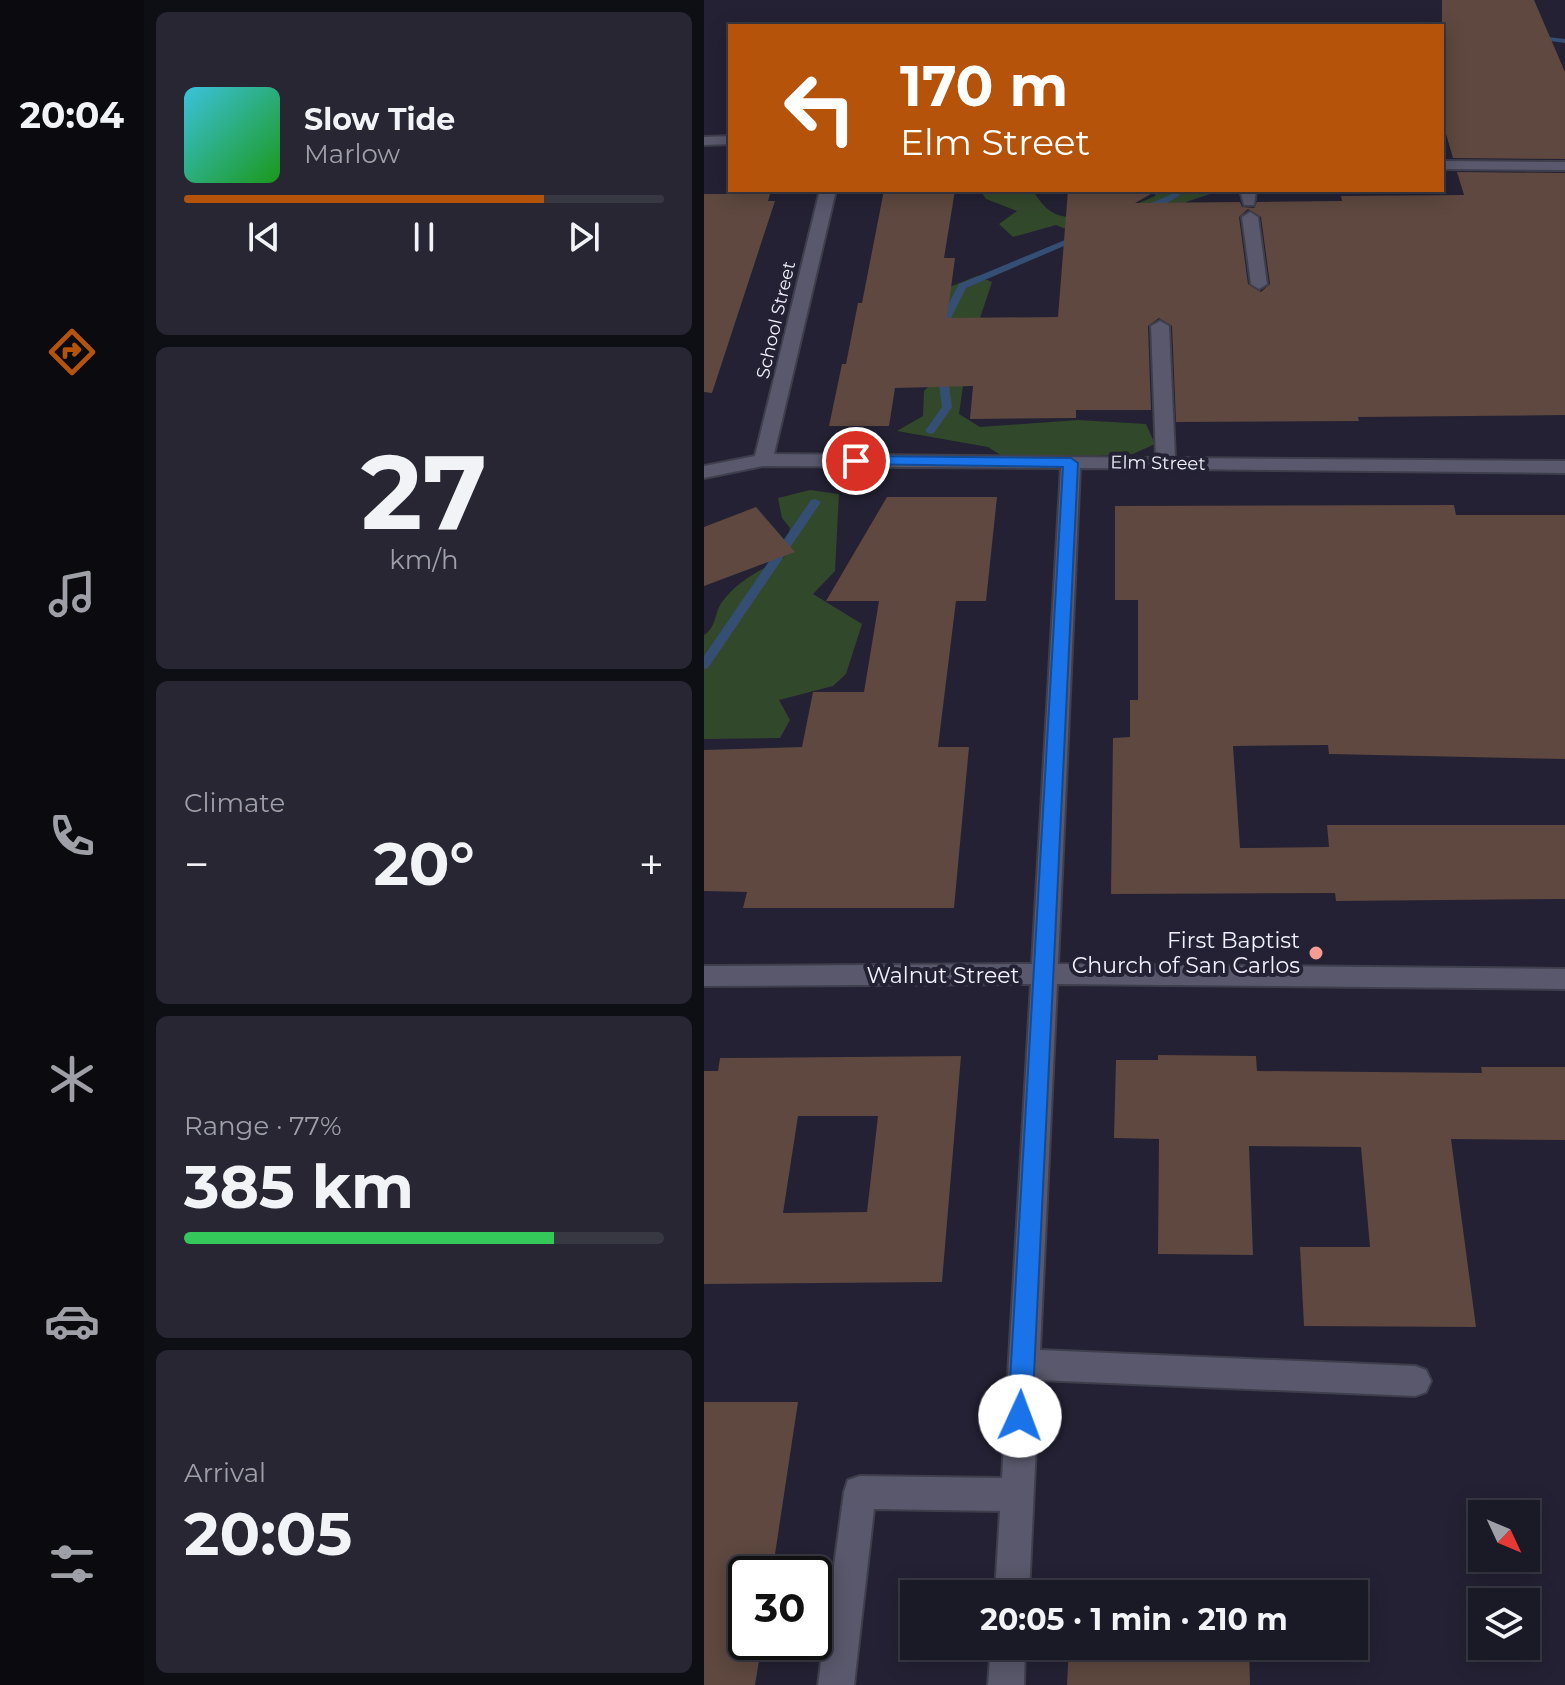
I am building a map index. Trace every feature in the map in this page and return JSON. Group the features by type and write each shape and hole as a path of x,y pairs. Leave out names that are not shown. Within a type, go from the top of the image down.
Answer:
{"street":[{"path":"704,141 728,140"},
{"path":"1444,165 1565,166"},
{"name":"School Street","path":"763,460 828,192"},
{"path":"1249,203 1259,284"},
{"path":"1160,326 1166,464"},
{"name":"Elm Street","path":"704,472 763,460 1565,467"},
{"path":"1013,1580 1071,463"},
{"name":"Walnut Street","path":"704,976 1042,974 1565,979"},
{"path":"1022,1364 1415,1381"},
{"path":"836,1685 860,1492 1018,1495"},
{"path":"1006,1685 1007,1660"}],"green space":[{"path":"981,192 1034,192 1049,210 1059,215 1087,217 1132,206 1155,196 1156,192 1210,192 1186,202 1178,228 1075,233 1056,225 1013,237 999,224 1017,211 986,199"},
{"path":"977,276 992,282 970,348 938,315 937,292"},
{"path":"964,379 959,414 980,427 1078,420 1146,424 1155,444 1133,454 1053,458 1002,456 988,447 897,431 923,416 924,391 932,383"},
{"path":"810,490 839,494 835,571 813,594 862,624 846,674 833,686 779,700 790,720 780,738 704,739 704,635 711,628 719,606 735,588 750,576 784,558 790,528 782,518 778,498"}],"building":[{"path":"1442,0 1534,0 1565,72 1565,159 1453,158 1444,127"},
{"path":"1457,172 1565,173 1565,415 1176,422 1172,326 1159,318 1148,326 1151,410 1076,410 1076,418 970,419 973,386 895,388 889,426 829,426 858,303 862,303 884,192 955,192 944,258 955,258 947,318 1058,317 1068,192 1154,192 1135,203 1240,202 1242,207 1254,208 1257,202 1342,201 1341,196 1464,195","holes":["1248,209 1261,217 1270,284 1261,292 1248,284 1239,217"]},
{"path":"704,194 770,194 768,201 775,201 712,393 704,392"},
{"path":"887,497 997,497 986,601 956,601 938,747 969,747 954,908 743,908 747,892 704,891 704,750 802,747 813,692 864,692 879,601 826,601"},
{"path":"1454,505 1456,515 1565,515 1565,759 1329,754 1328,745 1233,746 1240,848 1329,847 1327,825 1565,825 1565,899 1336,901 1335,893 1111,894 1113,738 1130,737 1130,700 1138,700 1138,600 1115,600 1115,506"},
{"path":"756,507 795,552 704,586 704,527"},
{"path":"1158,1055 1256,1056 1257,1071 1482,1073 1481,1067 1565,1067 1565,1140 1451,1139 1476,1327 1304,1326 1300,1247 1370,1247 1361,1147 1249,1146 1253,1255 1158,1254 1159,1139 1114,1138 1116,1060 1158,1060"},
{"path":"961,1056 942,1282 704,1284 704,1071 718,1071 720,1058","holes":["798,1116 878,1116 867,1212 783,1213"]},
{"path":"704,1402 798,1402 775,1556 728,1556 728,1660 759,1660 755,1685 704,1685"},
{"path":"1068,1660 1249,1660 1250,1685 1067,1685"}],"waterway":[{"path":"1534,37 1565,41"},
{"path":"1142,209 1179,192"},
{"path":"944,329 945,320 962,286 1080,237"},
{"path":"930,431 947,407 942,370"},
{"path":"704,665 815,502"}],"place":[{"name":"First Baptist Church of San Carlos","path":"1316,953"}],"route":[{"path":"856,461 1071,463 1020,1416"}]}
